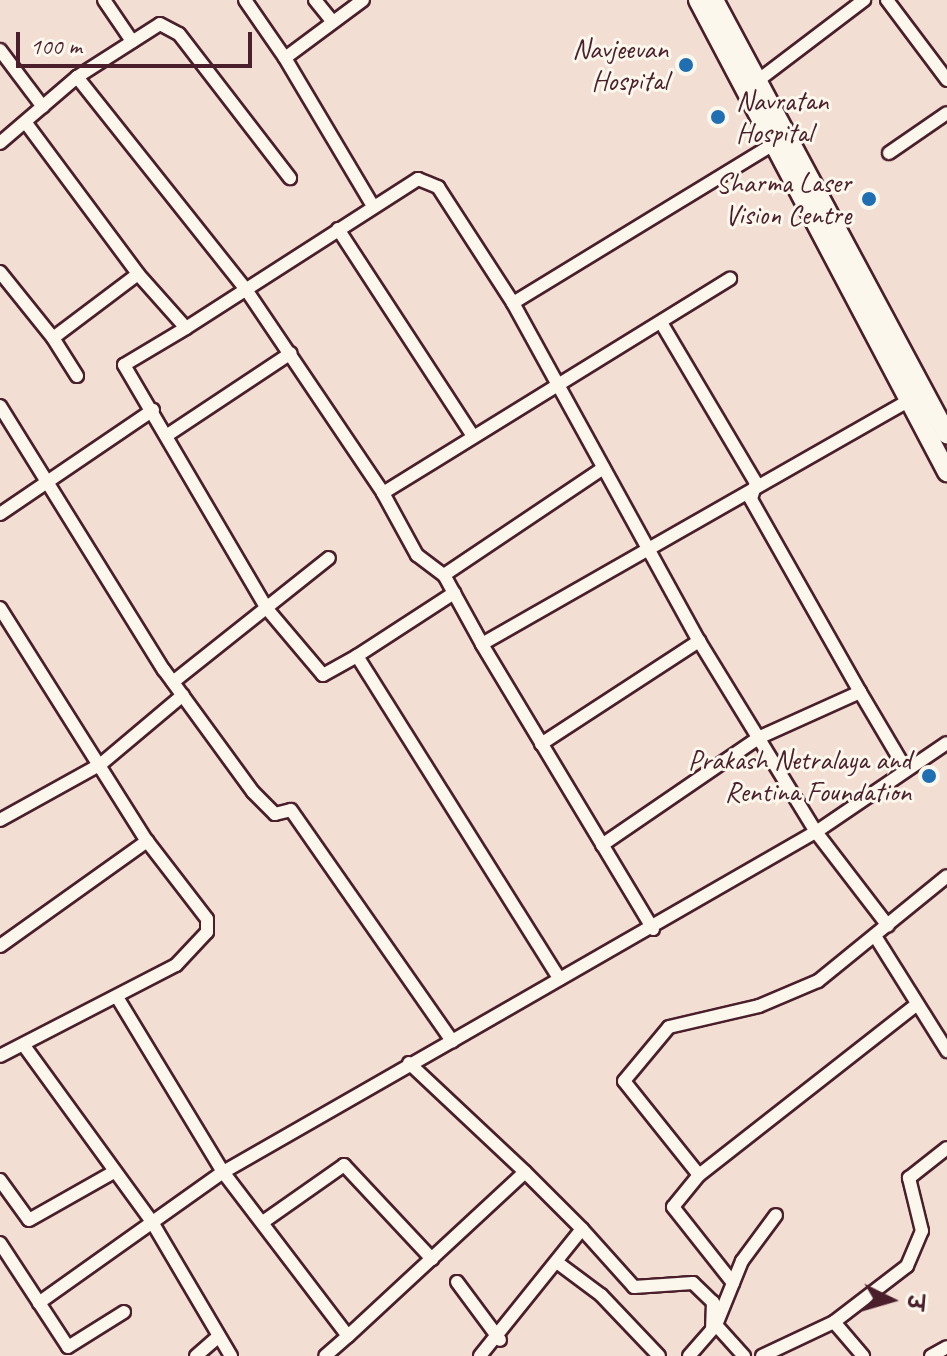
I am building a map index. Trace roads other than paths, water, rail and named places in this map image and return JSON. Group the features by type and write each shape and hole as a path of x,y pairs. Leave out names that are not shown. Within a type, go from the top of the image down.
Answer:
{"main road":[{"path":"698,0 773,144 916,397 947,435"},
{"path":"714,0 916,397 947,472"}],"street":[{"path":"104,0 132,41"},
{"path":"245,0 285,58 373,206"},
{"path":"315,0 333,22"},
{"path":"285,58 363,0"},
{"path":"756,82 864,0"},
{"path":"887,0 947,80"},
{"path":"0,143 77,77 160,24 172,27 290,178"},
{"path":"0,50 43,107"},
{"path":"77,77 247,291 383,493 417,555 444,575 653,929"},
{"path":"889,153 947,113"},
{"path":"26,123 138,274 186,328"},
{"path":"513,303 773,144"},
{"path":"454,593 323,675 268,610 169,434 124,365 247,291 418,179 438,187 513,303 603,468 653,547 699,641 816,832 888,926"},
{"path":"338,229 471,433"},
{"path":"0,272 53,338 77,376"},
{"path":"53,338 138,274"},
{"path":"383,493 471,433 562,388 663,326 730,279"},
{"path":"663,326 756,483 751,499 905,768"},
{"path":"169,434 291,353"},
{"path":"482,644 653,547 756,483 916,397"},
{"path":"0,406 173,682 253,792 275,814 291,810 452,1041"},
{"path":"0,514 48,487 153,410"},
{"path":"444,575 603,468"},
{"path":"173,682 268,610 329,558"},
{"path":"0,608 147,841 207,919 207,932 176,965 25,1047 0,1056"},
{"path":"541,744 699,641"},
{"path":"357,656 560,979"},
{"path":"602,845 758,738 860,692"},
{"path":"0,820 101,764 183,695"},
{"path":"39,1303 223,1172 409,1063 653,929 816,832 905,768 947,743"},
{"path":"0,946 147,841"},
{"path":"699,1175 624,1081 627,1070 669,1027 759,1006 818,981 947,876"},
{"path":"875,936 947,1051"},
{"path":"117,997 223,1172 348,1336"},
{"path":"733,1283 673,1207 699,1175 916,1005"},
{"path":"25,1047 152,1222 217,1338 231,1356"},
{"path":"409,1063 525,1172 634,1287 693,1283 713,1302 714,1327 744,1356"},
{"path":"762,1356 834,1322 920,1248 909,1178 947,1148"},
{"path":"263,1222 344,1165 432,1259"},
{"path":"0,1180 29,1220 114,1172"},
{"path":"325,1356 525,1172"},
{"path":"689,1356 714,1327 733,1283 776,1215"},
{"path":"480,1356 500,1340 582,1229"},
{"path":"0,1243 68,1347 124,1312"},
{"path":"558,1263 601,1295 659,1356"},
{"path":"457,1282 500,1340"},
{"path":"834,1322 863,1356"},
{"path":"196,1356 217,1338"},
{"path":"931,1356 947,1347"}],"place":[{"name":"Navjeevan Hospital","path":"686,65"},
{"name":"Navratan Hospital","path":"718,117"},
{"name":"Sharma Laser Vision Centre","path":"869,199"},
{"name":"Prakash Netralaya and Rentina Foundation","path":"929,776"}]}
